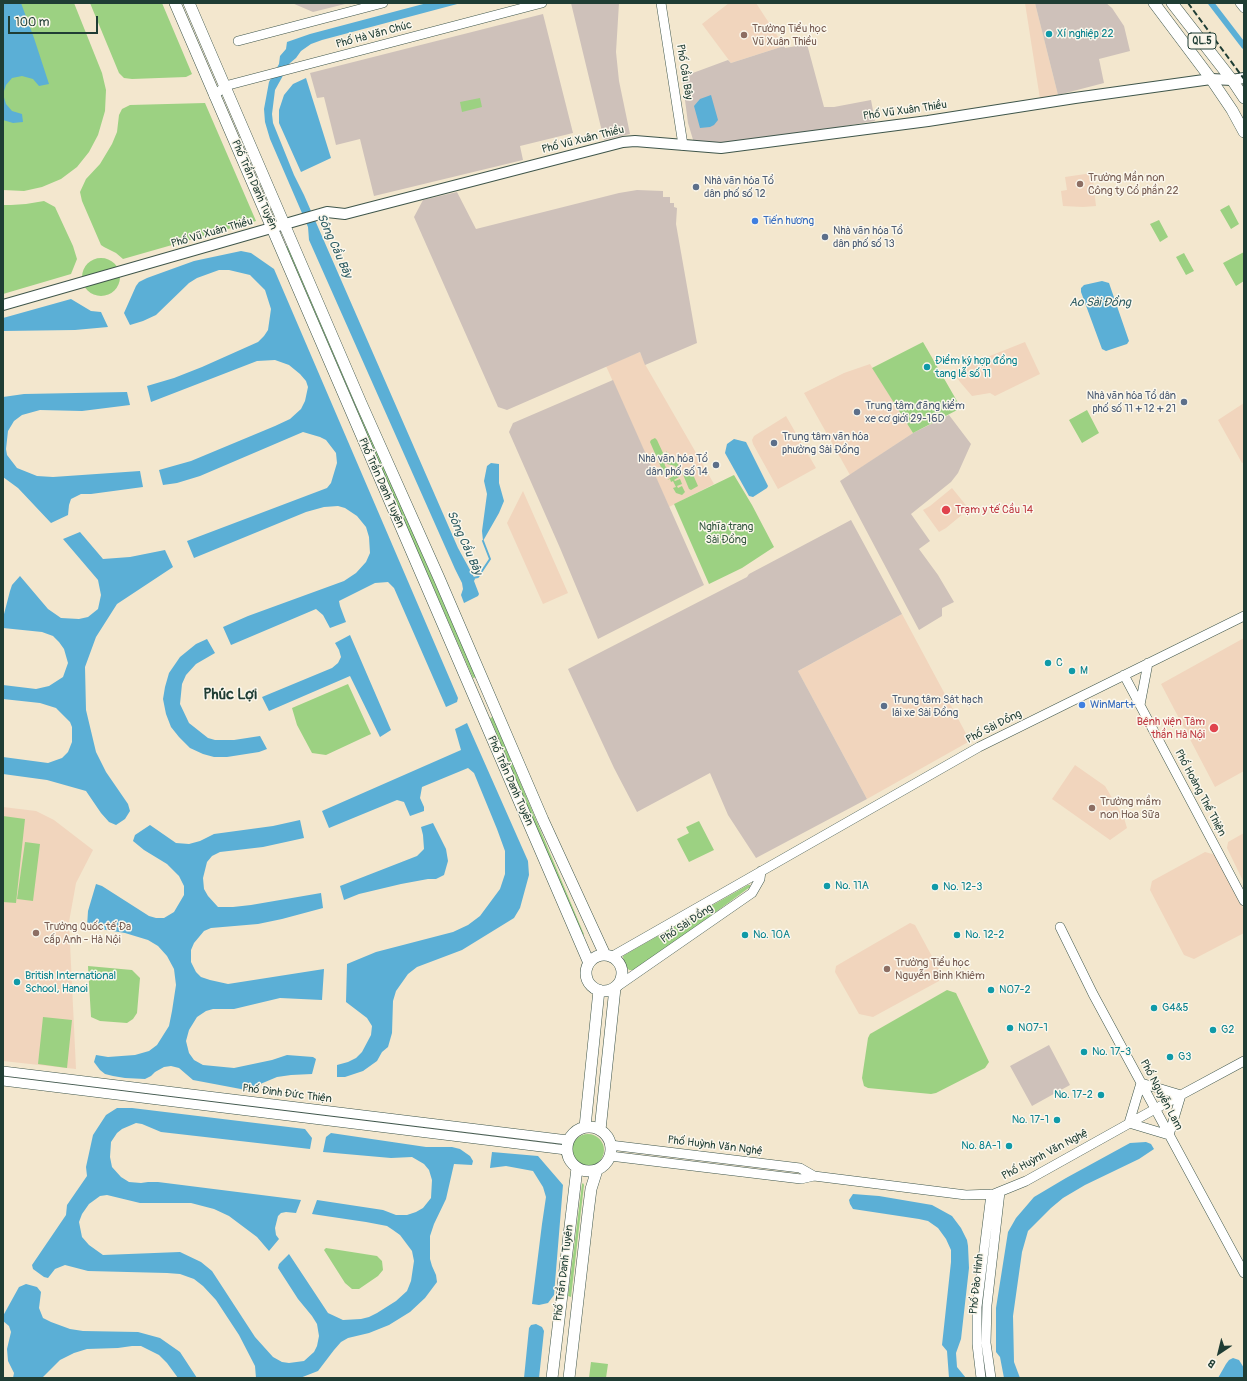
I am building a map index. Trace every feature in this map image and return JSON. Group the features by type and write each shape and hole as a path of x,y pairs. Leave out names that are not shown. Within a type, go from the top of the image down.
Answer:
{"main road":[{"name":"Phố Trần Danh Tuyên","path":"175,3 352,418 589,963"},
{"name":"Phố Trần Danh Tuyên","path":"189,3 361,403 439,578 543,820 608,956"},
{"name":"QL.5","path":"1154,3 1211,79 1232,110 1244,132"},
{"name":"QL.5","path":"1172,3 1232,80 1244,98"},
{"name":"Phố Vũ Xuân Thiều","path":"3,305 317,215 331,212 345,214 624,142 635,141 721,148 1211,79 1232,80 1244,78"},
{"path":"600,1130 615,988 621,978 621,970 618,963 608,956 596,957 589,963 586,972 587,980 592,987 599,990 615,988"},
{"path":"585,1127 599,990"},
{"path":"585,1127 600,1130 607,1136 610,1150 605,1164 597,1170 587,1171 577,1168 570,1160 567,1145 575,1131 585,1127"},
{"name":"Phố Trần Danh Tuyên","path":"552,1378 577,1168"},
{"name":"Phố Trần Danh Tuyên","path":"569,1378 588,1207 591,1188 597,1170"}],"street":[{"path":"238,41 383,3"},
{"name":"Phố Hà Văn Chúc","path":"214,96 225,86 542,3"},
{"name":"Phố Cầu Bây","path":"661,3 683,145"},
{"path":"1240,3 1244,8"},
{"path":"208,82 225,86"},
{"name":"Phố Sài Đồng","path":"608,956 979,747 1244,616"},
{"path":"1140,705 1148,663"},
{"name":"Phố Hoàng Thế Thiện","path":"1124,675 1244,901"},
{"name":"Phố Sài Đồng","path":"615,988 752,893 760,879 761,871"},
{"name":"Phố Nguyễn Lam","path":"1060,927 1093,994 1244,1273"},
{"name":"Phố Huỳnh Văn Nghệ","path":"610,1150 801,1179 814,1176 966,1195 991,1194 1000,1192 1026,1181 1155,1108 1244,1061"},
{"name":"Phố Đinh Đức Thiện","path":"3,1071 511,1133 567,1145"},
{"name":"Phố Đinh Đức Thiện","path":"3,1081 510,1143 567,1145"},
{"path":"1141,1083 1181,1095 1169,1135 1129,1123 1141,1083"},
{"path":"510,1143 511,1133"},
{"name":"Phố Đào Hinh","path":"981,1378 982,1343 986,1324 988,1291 1000,1192"},
{"name":"Phố Đào Hinh","path":"991,1194 979,1288 976,1325 991,1378"}],"shaded area":[{"path":"292,3 349,3 313,12"},
{"path":"571,3 619,3 616,52 619,81 630,134 604,140"},
{"name":"Trường Tiểu học Vũ Xuân Thiều","path":"729,3 756,3 784,46 731,63 702,24"},
{"path":"1025,3 1035,3 1058,95 1040,99"},
{"path":"1035,3 1106,3 1112,8 1124,26 1130,51 1099,59 1104,83 1058,95"},
{"path":"543,14 573,133 520,146 523,160 374,196 360,139 336,145 324,97 317,98 310,73"},
{"path":"807,44 824,107 834,107 871,100 875,121 738,144 694,143 688,123 682,77 728,60 731,63 784,46 785,48"},
{"name":"Trường Mần non Công ty Cổ phần 22","path":"1092,173 1096,206 1063,206 1061,191 1067,190 1065,177"},
{"path":"637,190 663,191 663,197 670,197 670,203 674,203 674,207 677,208 676,224 697,343 645,365 640,352 507,410 498,407 414,217 423,200 457,192 476,229 619,193"},
{"path":"1025,342 1040,374 995,396 990,393 972,396 952,371"},
{"path":"640,352 646,366 714,484 669,507 606,366"},
{"name":"Trung tâm đăng kiểm xe cơ giới 29-16D","path":"870,364 913,433 850,475 804,393 844,373"},
{"path":"613,380 704,585 598,639 509,432 513,423"},
{"path":"1244,403 1244,462 1242,463 1218,420"},
{"path":"949,415 971,444 958,473 951,482 911,514 930,541 919,549 938,575 954,602 942,608 942,616 919,630 840,481 913,433"},
{"path":"786,416 816,468 778,489 752,440 754,436"},
{"name":"Trạm y tế Cầu 14","path":"952,488 969,509 939,532 923,510"},
{"path":"523,491 568,593 543,604 507,523"},
{"path":"851,520 902,614 798,671 867,799 756,858 728,815 710,773 637,812 614,768 568,669 747,577 749,574"},
{"name":"Trung tâm Sát hạch lái xe Sài Đồng","path":"902,614 970,741 867,799 798,671"},
{"name":"Bệnh viện Tâm thần Hà Nội","path":"1244,638 1244,771 1215,787 1161,684"},
{"name":"Trường mầm non Hoa Sữa","path":"1075,765 1105,786 1124,818 1127,828 1110,840 1052,799"},
{"name":"Trường Quốc tế Đa cấp Anh - Hà Nội","path":"3,807 36,811 54,820 93,850 76,883 69,922 76,1069 3,1061"},
{"path":"1244,833 1244,883 1227,848 1228,842"},
{"path":"1205,852 1216,855 1244,910 1244,933 1194,959 1184,955 1150,890 1152,881"},
{"name":"Trường Tiểu học Nguyễn Bỉnh Khiêm","path":"910,923 915,925 941,973 939,981 873,1017 859,1014 835,972 836,966"},
{"path":"1049,1045 1070,1085 1032,1106 1010,1066"}],"green space":[{"path":"3,3 74,3 102,73 106,90 105,111 98,135 89,152 77,167 61,179 42,187 24,191 3,190"},
{"path":"90,3 162,3 192,74 186,77 124,78 119,73"},
{"path":"480,98 482,107 462,112 460,102"},
{"path":"205,103 256,221 123,259 116,253 101,245 82,201 80,192 86,179 100,164 112,144 117,132 119,115 122,109 130,105"},
{"path":"44,201 55,207 73,246 77,259 71,274 3,294 3,205 26,204"},
{"path":"1229,205 1239,224 1231,229 1220,210"},
{"path":"1159,220 1168,237 1160,242 1150,224"},
{"path":"286,246 288,247 476,677 473,678 285,249"},
{"path":"1244,252 1244,281 1236,286 1223,263"},
{"path":"1184,253 1194,271 1186,275 1176,257"},
{"path":"97,258 105,258 115,263 119,270 119,284 115,291 105,296 97,296 87,291 85,288 82,281 82,273 87,263 90,261"},
{"path":"923,342 961,408 913,433 872,368"},
{"path":"1087,410 1099,433 1082,443 1069,420"},
{"path":"655,438 663,453 665,466 673,469 672,473 668,475 664,474 650,442"},
{"path":"666,451 678,464 681,471 677,473 679,477 674,480 680,479 682,484 677,486 678,488 682,486 685,492 682,495 676,493 673,488 676,487 673,481 671,482 670,479 667,480 675,475 677,471 675,466 667,464 668,457"},
{"path":"689,469 691,470 698,486 691,490 689,489 682,472"},
{"name":"Nghĩa trang Sài Đồng","path":"734,475 774,547 742,568 709,584 674,504"},
{"path":"348,684 371,734 326,755 312,753 297,725 292,708"},
{"path":"493,717 584,934 583,935 581,934 490,718"},
{"path":"3,816 25,819 16,903 3,902"},
{"path":"699,821 714,850 689,862 677,839 689,833 686,827"},
{"path":"25,842 40,844 33,901 17,899"},
{"path":"750,885 750,887 642,966 634,970 629,970 624,964 623,956"},
{"path":"88,966 132,970 140,978 137,1013 133,1019 127,1023 100,1021 91,1017"},
{"path":"947,990 956,993 989,1062 985,1068 936,1093 931,1094 868,1088 864,1086 862,1078 868,1038 870,1034"},
{"path":"43,1017 72,1020 67,1068 38,1064"},
{"path":"588,1134 599,1139 604,1150 599,1161 588,1166 577,1161 572,1150 577,1139"},
{"path":"583,1183 584,1185 571,1297 568,1296"},
{"path":"326,1248 377,1256 382,1261 383,1270 378,1276 359,1289 352,1289 345,1283 324,1250"},
{"path":"591,1362 608,1364 606,1378 589,1378"}],"water":[{"path":"3,3 21,3 49,84 39,86 33,79 22,76 12,78 6,85 3,94"},
{"name":"Sông Cầu Bây","path":"427,3 461,3 322,40 311,44 301,51 290,63 275,90 272,114 273,123 294,175 458,548 475,579 474,581 479,594 478,596 464,603 461,595 463,589 462,583 309,240 308,227 270,139 265,122 264,109 269,82 279,64 280,56 286,49 287,42 310,34"},
{"path":"306,78 331,158 301,172 279,123 279,110 284,95 293,84"},
{"path":"3,94 6,104 12,111 22,114 23,122 13,123 3,120"},
{"path":"711,95 718,120 710,127 700,128 694,106 700,99"},
{"path":"241,251 251,253 274,269 458,698 457,702 446,707 394,588 388,582 375,583 339,601 346,622 330,628 323,615 316,609 231,645 223,627 248,616 344,581 356,573 366,562 370,553 369,537 366,527 357,516 345,508 338,506 324,507 306,512 194,558 187,541 327,488 331,483 337,463 336,453 326,440 303,432 200,476 177,483 163,485 159,470 191,461 290,419 301,409 305,401 308,387 306,381 289,365 275,360 257,361 151,402 147,386 174,378 202,367 258,342 268,330 271,309 265,290 250,275 229,270 219,270 197,278 189,283 156,315 130,325 124,313 136,286 139,282 147,278 194,261"},
{"name":"Ao Sài Đồng","path":"1102,281 1109,283 1129,341 1127,344 1106,351 1102,349 1081,292 1081,288 1084,285"},
{"path":"71,299 91,311 101,312 108,327 75,330 3,331 3,318"},
{"path":"127,392 130,405 82,411 40,410 22,415 14,421 8,431 6,449 7,455 17,468 37,476 53,477 140,471 143,487 81,494 71,499 68,515 51,523 18,488 3,477 3,397 24,394"},
{"path":"734,439 746,442 768,486 753,497 749,496 725,453 727,444"},
{"path":"491,463 499,464 499,483 504,501 483,541 482,531 487,494 484,481 487,466"},
{"path":"80,532 103,559 130,557 165,550 173,567 117,604 96,637 85,667 86,710 96,752 106,772 128,804 130,811 125,819 116,825 109,822 101,813 86,791 47,780 3,774 3,757 48,763 62,758 68,752 72,742 72,727 70,722 56,708 40,703 3,699 3,685 36,689 49,686 63,677 68,663 64,649 53,636 42,632 3,628 3,618 12,585 20,576 48,609 61,618 79,619 88,617 98,609 101,595 98,580 63,539"},
{"path":"350,635 391,730 380,737 350,676 269,711 262,697 332,668 338,663 341,657 335,643"},
{"path":"207,639 215,653 196,664 186,675 182,684 180,704 189,723 208,738 215,740 234,740 260,736 267,749 259,752 227,757 214,757 190,748 171,727 166,714 163,699 169,673 180,657 196,644"},
{"path":"467,723 528,861 529,875 520,908 514,918 462,950 417,967 408,974 396,991 393,1001 392,1033 388,1047 382,1052 377,1061 363,1071 345,1077 337,1077 337,1065 356,1058 362,1052 371,1035 372,1026 367,1018 346,1002 347,964 376,952 453,932 468,925 480,916 500,889 505,874 505,851 474,773 468,768 422,787 420,798 424,811 410,816 404,802 397,800 329,828 322,811 461,750 455,729"},
{"path":"300,820 304,838 263,847 220,852 212,856 207,862 203,878 204,889 218,907 251,905 321,893 323,908 258,924 211,928 204,931 194,943 191,950 191,962 196,972 201,977 228,984 324,969 322,1000 280,998 234,1009 213,1009 206,1011 197,1017 189,1030 186,1041 189,1053 194,1060 203,1065 234,1068 272,1060 287,1055 313,1057 316,1059 312,1074 277,1077 246,1090 193,1080 179,1068 171,1066 164,1067 145,1079 125,1078 105,1074 94,1062 96,1055 108,1057 135,1055 149,1051 157,1045 169,1026 176,985 174,969 167,956 158,946 148,940 125,933 87,927 88,911 96,884 102,886 149,916 164,918 174,912 184,895 184,886 179,876 167,864 144,850 133,841 135,835 150,825 176,843 189,844 200,841 214,834 273,826"},
{"path":"433,823 446,849 448,861 444,875 436,879 401,884 359,894 344,900 340,886 417,856 424,849 421,827"},
{"path":"117,1108 132,1108 305,1129 312,1138 310,1149 161,1132 136,1123 122,1129 117,1133 111,1142 110,1157 112,1167 121,1177 129,1182 158,1182 301,1200 296,1213 286,1212 281,1213 278,1216 275,1228 276,1235 279,1239 269,1251 257,1237 229,1216 214,1209 191,1203 140,1203 107,1195 100,1196 89,1204 82,1214 79,1222 82,1237 89,1245 103,1255 180,1252 201,1262 212,1271 255,1337 273,1357 282,1362 289,1363 304,1361 314,1352 319,1336 317,1324 298,1299 278,1268 279,1264 289,1254 328,1313 343,1320 361,1319 377,1313 396,1301 407,1291 411,1281 414,1261 412,1251 400,1235 387,1226 312,1214 317,1200 383,1210 396,1215 407,1215 423,1208 431,1198 432,1180 429,1170 424,1164 412,1157 391,1158 323,1152 326,1137 331,1133 426,1147 452,1147 460,1149 470,1156 473,1161 472,1165 454,1164 446,1199 430,1236 430,1259 437,1282 425,1298 410,1312 389,1325 369,1333 348,1338 341,1342 318,1371 300,1378 256,1378 255,1366 239,1335 216,1300 194,1279 180,1274 167,1273 88,1271 65,1265 55,1269 48,1278 44,1277 33,1269 32,1265 66,1215 67,1205 87,1176 86,1167 93,1135 106,1115"},
{"path":"1146,1142 1151,1144 1154,1149 1139,1159 1085,1185 1063,1198 1028,1231 1022,1252 1013,1316 1014,1362 1020,1378 1004,1378 1000,1357 996,1352 996,1308 1008,1232 1016,1218 1034,1197 1066,1178 1130,1143"},
{"path":"492,1152 538,1156 563,1185 554,1295 548,1303 539,1305 532,1304 546,1197 543,1187 533,1171 506,1166 490,1168"},
{"path":"853,1194 879,1196 932,1205 952,1216 961,1228 967,1240 969,1268 961,1339 956,1353 957,1367 966,1378 949,1378 947,1351 942,1345 951,1262 951,1250 946,1239 938,1228 928,1221 853,1209 849,1200"},
{"path":"26,1284 37,1287 41,1292 39,1308 43,1318 70,1329 83,1331 138,1332 160,1338 180,1352 197,1378 178,1378 159,1355 141,1346 132,1346 87,1349 74,1353 60,1360 42,1378 13,1378 14,1373 8,1361 7,1349 11,1332 9,1326 3,1321 3,1316 19,1287"},
{"path":"536,1324 542,1327 544,1331 539,1378 524,1378 529,1328 531,1325"},
{"path":"1233,1358 1239,1360 1244,1368 1244,1378 1218,1378 1229,1360"}],"waterway":[{"path":"1211,3 1244,46"},
{"path":"473,578 478,577 490,559 483,541"}],"railway":[{"path":"1188,3 1244,79"}],"place":[{"name":"Xí nghiệp 22","path":"1049,34"},
{"name":"Trường Tiểu học Vũ Xuân Thiều","path":"744,35"},
{"name":"Trường Mần non Công ty Cổ phần 22","path":"1080,184"},
{"name":"Nhà văn hóa Tổ dân phố số 12","path":"696,187"},
{"name":"Tiến hương","path":"755,221"},
{"name":"Nhà văn hóa Tổ dân phố số 13","path":"825,237"},
{"name":"Điểm ký hợp đồng tang lễ số 11","path":"927,367"},
{"name":"Nhà văn hóa Tổ dân phố số 11 + 12 + 21","path":"1184,402"},
{"name":"Trung tâm đăng kiểm xe cơ giới 29-16D","path":"857,412"},
{"name":"Trung tâm văn hóa phường Sài Đồng","path":"774,443"},
{"name":"Nhà văn hóa Tổ dân phố số 14","path":"716,465"},
{"name":"Trạm y tế Cầu 14","path":"946,510"},
{"name":"C","path":"1048,663"},
{"name":"M","path":"1072,671"},
{"name":"WinMart+","path":"1082,705"},
{"name":"Trung tâm Sát hạch lái xe Sài Đồng","path":"884,706"},
{"name":"Bệnh viện Tâm thần Hà Nội","path":"1214,728"},
{"name":"Trường mầm non Hoa Sữa","path":"1092,808"},
{"name":"No. 11A","path":"827,886"},
{"name":"No. 12-3","path":"935,887"},
{"name":"Trường Quốc tế Đa cấp Anh - Hà Nội","path":"36,933"},
{"name":"No. 10A","path":"745,935"},
{"name":"No. 12-2","path":"957,935"},
{"name":"Trường Tiểu học Nguyễn Bỉnh Khiêm","path":"887,969"},
{"name":"British International School, Hanoi","path":"17,982"},
{"name":"N07-2","path":"991,990"},
{"name":"G4&5","path":"1154,1008"},
{"name":"N07-1","path":"1010,1028"},
{"name":"G2","path":"1213,1030"},
{"name":"No. 17-3","path":"1084,1052"},
{"name":"G3","path":"1170,1057"},
{"name":"No. 17-2","path":"1101,1095"},
{"name":"No. 17-1","path":"1057,1120"},
{"name":"No. 8A-1","path":"1009,1146"}],"district":[{"name":"Phúc Lợi","path":"230,695"}]}
